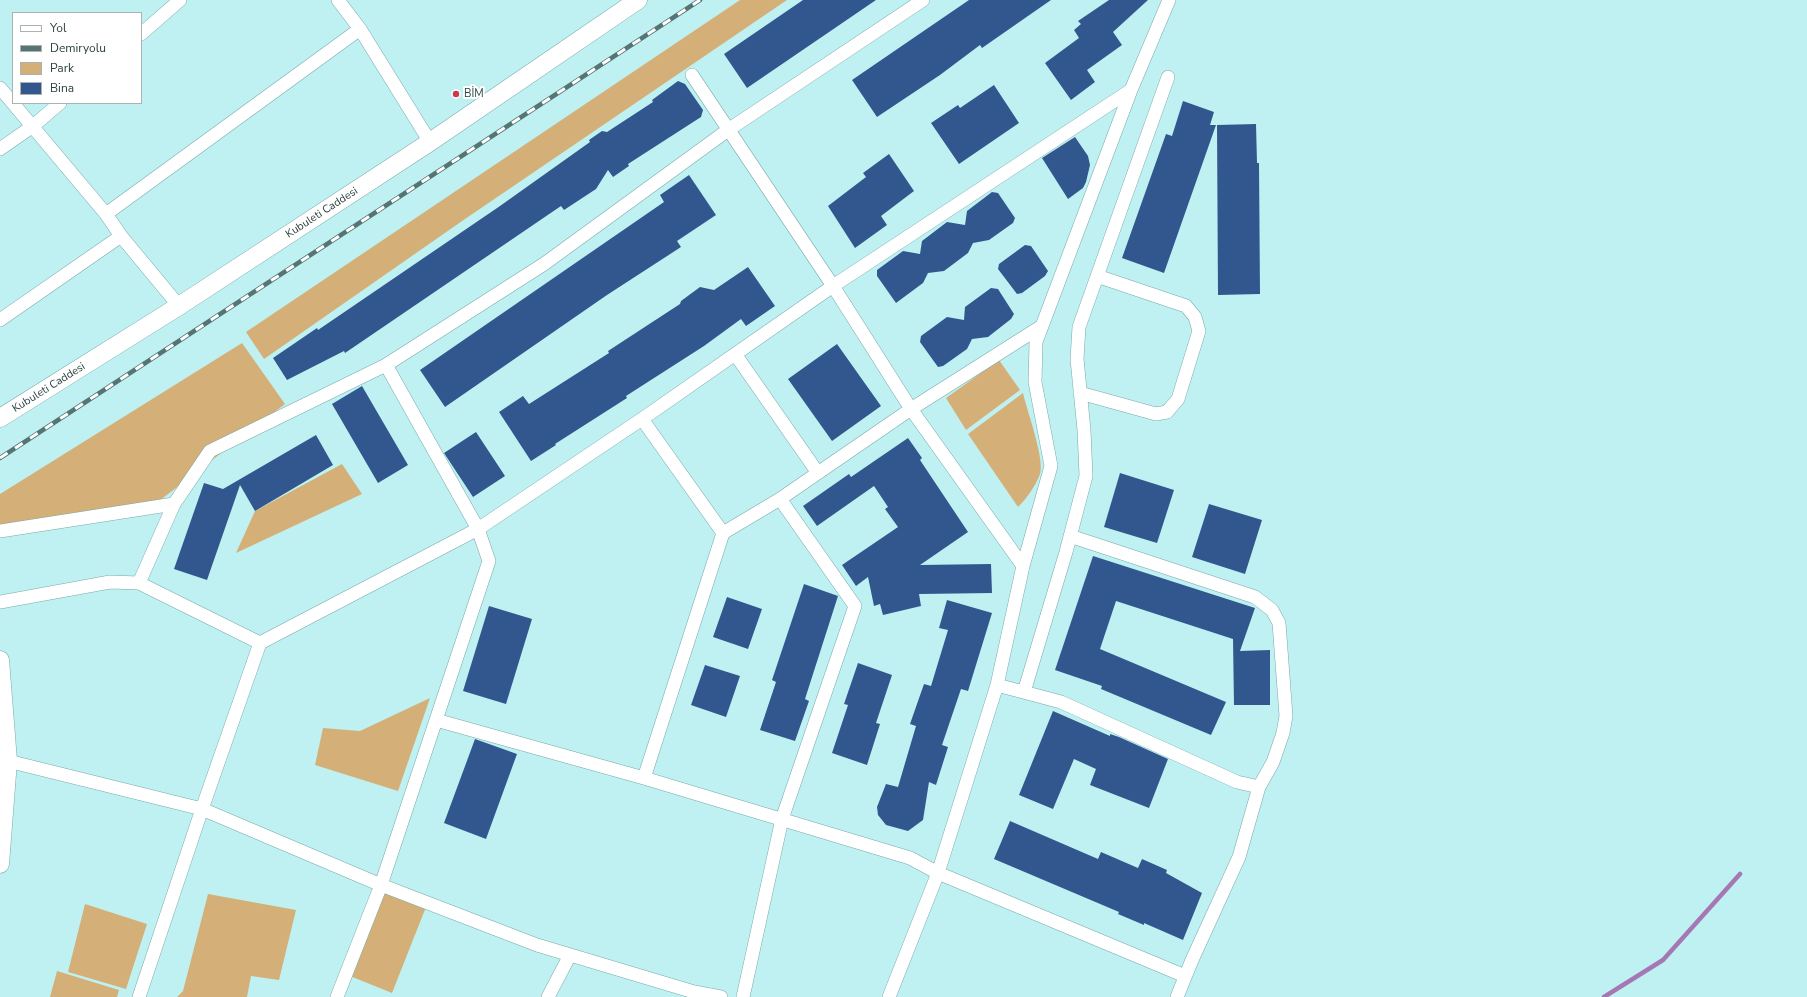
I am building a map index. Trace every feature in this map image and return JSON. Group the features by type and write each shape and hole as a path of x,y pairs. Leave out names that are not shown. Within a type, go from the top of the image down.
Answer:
{"street":[{"path":"142,33 180,0"},
{"path":"338,0 360,29 430,142"},
{"name":"Kubuleti Caddesi","path":"0,418 179,306 430,142 638,0"},
{"path":"139,583 174,504 210,451 386,365 544,264 728,130 923,0"},
{"path":"889,997 938,873 997,685 1023,566 1051,466 1035,382 1036,342 1131,90 1169,0"},
{"path":"106,214 360,29"},
{"path":"692,75 833,286 911,409 1023,566"},
{"path":"1024,692 1086,476 1077,358 1079,328 1168,77"},
{"path":"0,88 12,102"},
{"path":"139,997 260,643 478,529 642,419 833,286 1131,90"},
{"path":"14,104 106,214 121,236 179,306"},
{"path":"0,149 33,126 59,104"},
{"path":"0,320 121,236"},
{"path":"1080,393 1156,414 1167,412 1178,399 1199,330 1195,317 1186,306 1097,276"},
{"path":"644,778 723,532 780,499 911,409 1042,326"},
{"path":"736,354 818,473"},
{"path":"339,996 381,885 489,561 478,529 386,365"},
{"path":"642,419 723,532"},
{"path":"743,997 782,819 855,606 780,499"},
{"path":"0,531 174,504"},
{"path":"1070,536 1255,597 1272,610 1279,623 1286,716 1278,749 1273,762 1258,787 1239,857 1177,997"},
{"path":"0,602 110,582 139,583 260,643"},
{"path":"0,660 4,760 0,864"},
{"path":"997,685 1061,702 1237,782 1258,787"},
{"path":"436,720 644,778 910,858 938,873 1185,976"},
{"path":"4,760 202,809 381,885 537,945 694,992 721,997"},
{"path":"548,997 570,955"}],"green space":[{"path":"740,0 787,0 465,219 264,359 246,332"},
{"path":"242,343 285,404 159,501 0,528 0,494"},
{"path":"999,360 1020,390 966,430 946,398"},
{"path":"1023,393 1038,447 1041,467 1040,474 1033,488 1018,507 968,434"},
{"path":"342,464 362,494 236,553 255,511"},
{"path":"430,698 398,791 315,765 323,728 360,731"},
{"path":"382,890 426,907 392,993 350,976"},
{"path":"208,894 296,910 279,980 251,976 247,997 177,997 183,991"},
{"path":"85,904 147,924 126,989 68,972"},
{"path":"57,971 119,990 117,997 50,997"}],"building":[{"path":"803,0 876,0 747,88 724,54"},
{"path":"969,0 1051,0 982,48 980,45 940,75 877,117 852,80"},
{"path":"1109,0 1148,0 1113,32 1122,45 1087,70 1095,82 1071,100 1045,63 1079,38 1074,30 1081,24 1078,21"},
{"path":"678,81 685,84 703,110 701,117 628,164 629,166 613,177 608,170 596,189 564,210 561,206 345,353 344,351 287,380 273,358 317,328 318,330 500,206 590,142 589,140 602,131 607,132 653,102 652,100"},
{"path":"994,85 1019,123 959,164 931,123 958,105 960,108"},
{"path":"1183,101 1214,112 1210,125 1216,125 1164,273 1122,258 1166,134 1172,136"},
{"path":"1256,124 1257,163 1259,163 1260,294 1218,295 1217,125"},
{"path":"1075,137 1088,156 1090,165 1083,188 1068,199 1042,158"},
{"path":"889,154 914,191 881,216 887,225 855,248 828,206 866,177 863,173"},
{"path":"689,175 716,215 677,241 681,247 607,295 445,407 420,370 664,202 660,195"},
{"path":"992,192 998,193 1015,218 1013,223 989,240 973,243 968,253 944,271 928,273 923,283 896,303 877,276 877,270 903,251 920,254 922,241 947,222 965,225 967,211"},
{"path":"1025,245 1031,246 1048,271 1045,276 1022,293 1017,294 998,269 999,264"},
{"path":"748,267 775,306 746,326 741,319 704,346 626,396 627,398 531,461 499,412 523,396 529,404 609,353 608,351 680,304 681,301 700,287 714,290"},
{"path":"991,288 998,289 1014,314 1011,319 988,337 972,339 967,349 943,366 938,367 920,342 921,336 947,317 964,320 965,307"},
{"path":"837,344 881,406 832,441 788,379"},
{"path":"362,386 408,465 378,483 332,404"},
{"path":"476,432 505,476 473,497 444,453"},
{"path":"316,435 333,465 255,511 240,485 207,580 174,569 204,483 223,489"},
{"path":"908,438 922,458 920,460 968,532 920,565 991,564 992,593 919,594 921,606 883,615 880,604 874,606 868,577 856,586 842,565 898,527 885,509 888,507 874,486 817,526 803,506 849,474 851,477"},
{"path":"1120,473 1174,490 1157,543 1104,527"},
{"path":"1209,504 1262,520 1245,574 1192,557"},
{"path":"1093,556 1255,608 1240,651 1270,650 1270,705 1234,705 1233,639 1116,601 1100,649 1226,702 1211,735 1101,689 1102,686 1055,670"},
{"path":"804,584 838,596 805,699 809,701 795,741 760,730 776,682 772,680"},
{"path":"727,597 762,609 748,649 713,637"},
{"path":"947,600 992,613 968,691 961,689 942,745 948,747 936,785 929,782 923,820 908,831 886,825 878,815 877,807 886,784 898,787 916,726 910,724 924,684 931,686 948,630 939,628"},
{"path":"489,606 532,619 506,704 463,691"},
{"path":"858,663 892,675 876,723 880,724 867,765 832,753 848,705 844,704"},
{"path":"705,665 740,676 726,717 691,705"},
{"path":"1053,711 1110,736 1110,734 1119,737 1168,759 1149,808 1090,785 1096,769 1074,759 1053,809 1019,795"},
{"path":"475,739 517,754 486,839 444,823"},
{"path":"1010,821 1098,859 1101,852 1138,868 1142,859 1167,870 1166,873 1202,893 1183,940 1144,923 1144,925 1118,914 1119,912 994,859"}],"waterway":[{"path":"1604,997 1663,960 1740,874"}],"railway":[{"path":"0,458 700,0"}],"place":[{"name":"BİM","path":"456,94"}]}
